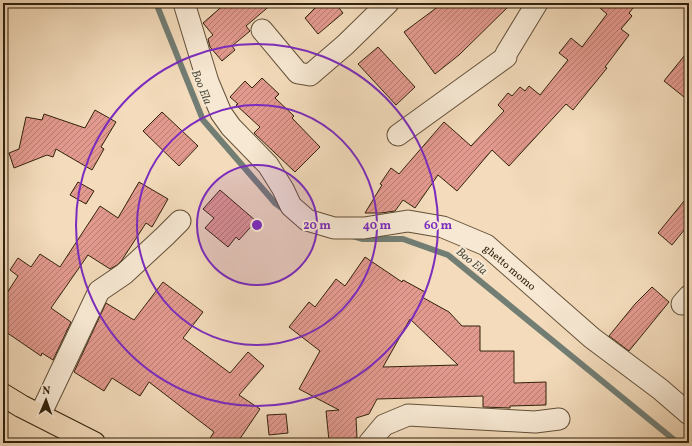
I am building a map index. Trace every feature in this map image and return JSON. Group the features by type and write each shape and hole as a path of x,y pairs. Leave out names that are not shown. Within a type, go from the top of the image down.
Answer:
{"main road":[{"path":"3,395 20,406 94,443"}],"street":[{"name":"ghetto momo","path":"184,3 208,82 221,113 232,127 268,164 291,206 307,220 334,228 364,228 408,221 443,227 486,245 592,338 689,414"},
{"path":"262,30 298,73 310,75 345,45 388,3"},
{"path":"398,135 506,56 537,3"},
{"path":"40,415 99,291 124,274 166,236 180,221"},
{"path":"369,443 384,425 408,415 535,422 559,419"}],"building":[{"path":"226,3 273,3 246,26 250,31 232,46 235,50 222,61 210,47 208,39 213,35 203,23"},
{"path":"320,3 335,3 343,13 318,34 305,18"},
{"path":"443,3 512,3 459,55 435,74 404,32"},
{"path":"594,3 637,3 629,13 632,16 621,29 629,35 605,67 607,68 573,110 566,104 509,166 492,150 457,191 438,175 415,208 403,200 395,211 365,213 382,185 380,184 391,168 399,174 444,122 471,146 504,111 498,105 508,93 512,96 520,87 525,91 529,86 540,95 568,60 559,53 571,38 582,47 607,14"},
{"path":"378,47 415,87 396,105 358,64"},
{"path":"689,50 689,101 664,81"},
{"path":"262,78 279,94 275,98 294,116 292,118 320,147 295,172 254,133 260,127 236,105 238,104 230,97 245,81 252,88"},
{"path":"95,110 116,122 101,147 104,149 92,170 56,149 53,157 47,155 14,168 9,153 19,149 26,117 42,120 44,114 85,128"},
{"path":"162,112 198,146 179,166 143,131"},
{"path":"78,182 94,191 86,204 70,195"},
{"path":"139,182 168,199 152,227 146,223 122,260 117,265 110,269 88,255 51,308 71,322 53,360 42,353 41,356 3,330 3,299 18,276 10,270 18,258 31,267 40,254 60,267 100,206 118,218"},
{"path":"220,190 256,221 239,240 236,237 228,247 205,228 214,218 203,209"},
{"path":"689,195 689,224 672,245 658,233"},
{"path":"365,257 402,282 403,280 425,292 422,297 449,312 462,326 480,326 480,351 514,351 514,383 546,382 546,405 510,406 510,408 483,407 483,396 377,399 369,414 356,418 357,438 329,441 326,411 339,410 299,389 320,351 289,327 309,302 315,307 336,279 345,286","holes":["410,319 458,365 383,367"]},
{"path":"163,282 203,312 183,338 230,373 248,352 264,366 239,395 260,409 237,443 207,443 214,432 149,382 140,396 112,378 104,391 74,372 106,303 134,320"},
{"path":"652,287 669,302 629,351 609,336 635,304"},
{"path":"286,414 288,433 269,435 267,415"}],"waterway":[{"name":"Boo Ela","path":"156,3 203,120 275,203 286,211"},
{"name":"Boo Ela","path":"352,236 362,239 403,239 448,255 678,443"}]}
